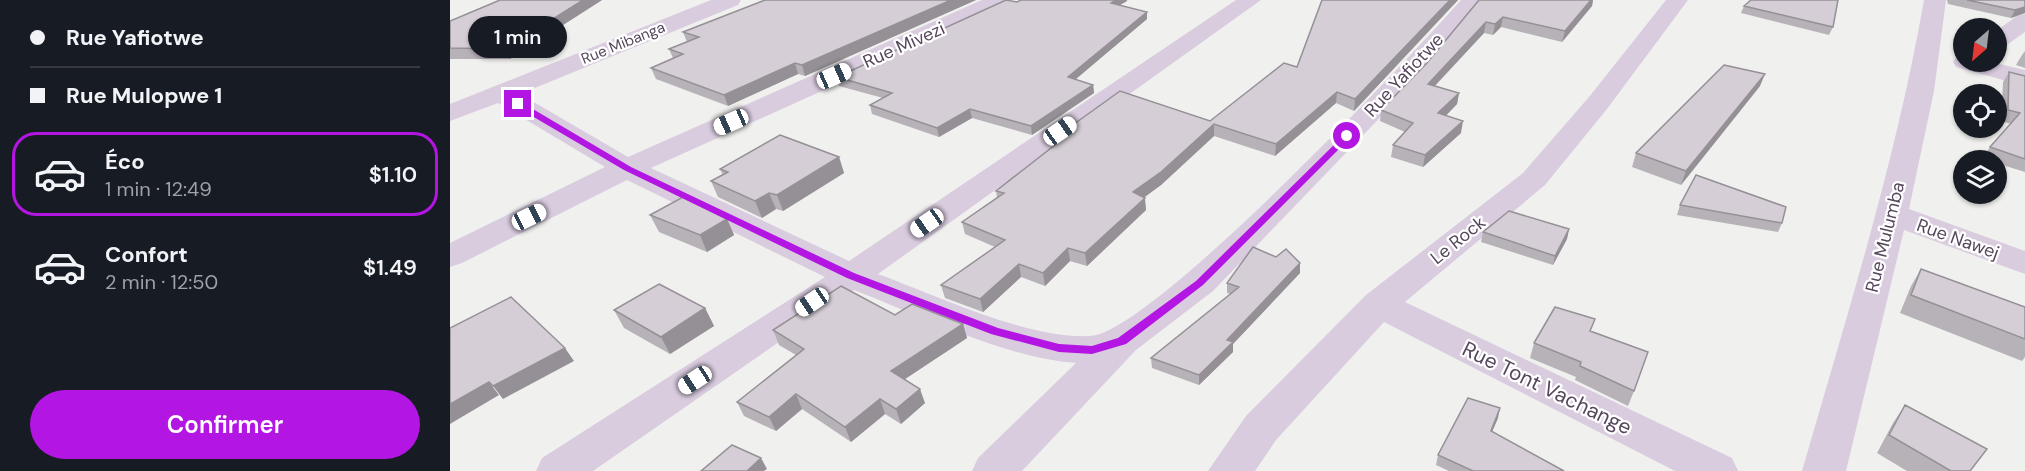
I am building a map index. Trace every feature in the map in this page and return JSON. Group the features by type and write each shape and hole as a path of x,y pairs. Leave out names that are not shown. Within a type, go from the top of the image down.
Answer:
{"street":[{"name":"Rue Mibanga","path":"450,113 730,0"},
{"name":"Rue Mivezi","path":"450,256 627,168 938,30 999,0"},
{"path":"558,471 851,276 1250,0"},
{"name":"Rue Yafiotwe","path":"1122,341 1200,283 1414,68 1472,0"},
{"name":"Le Rock","path":"1230,471 1261,428 1378,304 1534,179 1599,103 1677,0"},
{"name":"Rue Mulumba","path":"1824,471 1922,91 1935,0"},
{"path":"2007,34 2025,21"},
{"path":"1922,91 1953,69"},
{"path":"2003,72 2025,78"},
{"path":"500,93 627,168 851,276 995,331 1059,348 1092,350 1122,341"},
{"name":"Rue Nawej","path":"1892,214 2025,263"},
{"name":"Rue Tont Vachange","path":"1378,304 1716,471"},
{"path":"994,471 1122,341"}],"building":[{"path":"500,0 583,0 505,49 450,48 450,21"},
{"path":"765,0 951,0 802,65 795,63 724,95 651,68 683,54 669,49 699,37 683,32"},
{"path":"1006,0 1017,2 1021,0 1116,0 1111,3 1147,12 1068,77 1093,85 1031,126 970,109 937,128 870,105 892,93 837,77"},
{"path":"1322,0 1450,0 1355,99 1337,92 1276,144 1214,124 1161,172 1133,192 1145,198 1085,253 1068,248 1043,273 1019,264 980,299 941,285 1005,240 962,222 1004,193 996,191 1069,134 1063,132 1120,91 1210,121 1284,63 1297,67"},
{"path":"1479,0 1591,0 1565,31 1503,17 1495,24 1486,22 1428,84 1459,93 1438,113 1463,121 1425,155 1393,145 1413,123 1381,110 1426,64"},
{"path":"1751,0 1838,0 1833,27 1744,6"},
{"path":"1967,0 2025,0 2025,7 2015,10"},
{"path":"1724,65 1765,74 1686,171 1636,153"},
{"path":"2009,72 2025,76 2025,159 2007,153 2007,150 1990,147 1998,138 2007,138 2007,128 2020,113 2008,110"},
{"path":"780,135 839,157 777,195 769,193 755,201 711,181 728,172 720,169"},
{"path":"1696,175 1786,207 1782,223 1680,205"},
{"path":"683,197 727,219 700,235 650,215"},
{"path":"1509,211 1569,229 1555,256 1483,232"},
{"path":"1253,247 1276,257 1286,249 1300,263 1227,340 1233,342 1199,375 1151,358 1239,287 1227,283"},
{"path":"1921,269 2025,307 2025,339 1911,295"},
{"path":"659,284 705,308 661,337 614,310"},
{"path":"841,286 895,315 912,304 963,324 891,371 920,389 896,409 880,399 845,427 796,394 769,417 737,402 804,349 773,330"},
{"path":"511,297 565,348 493,386 489,382 450,404 450,328"},
{"path":"1555,307 1595,319 1590,331 1648,352 1634,391 1580,366 1581,362 1534,343"},
{"path":"1468,398 1500,408 1491,431 1564,471 1473,471 1438,455"},
{"path":"1905,405 1987,449 1970,471 1951,471 1889,435"},
{"path":"732,445 761,458 747,471 701,471"}],"route":[{"path":"518,104 627,168 851,276 995,331 1059,348 1092,350 1122,341 1200,283 1347,136"}]}
